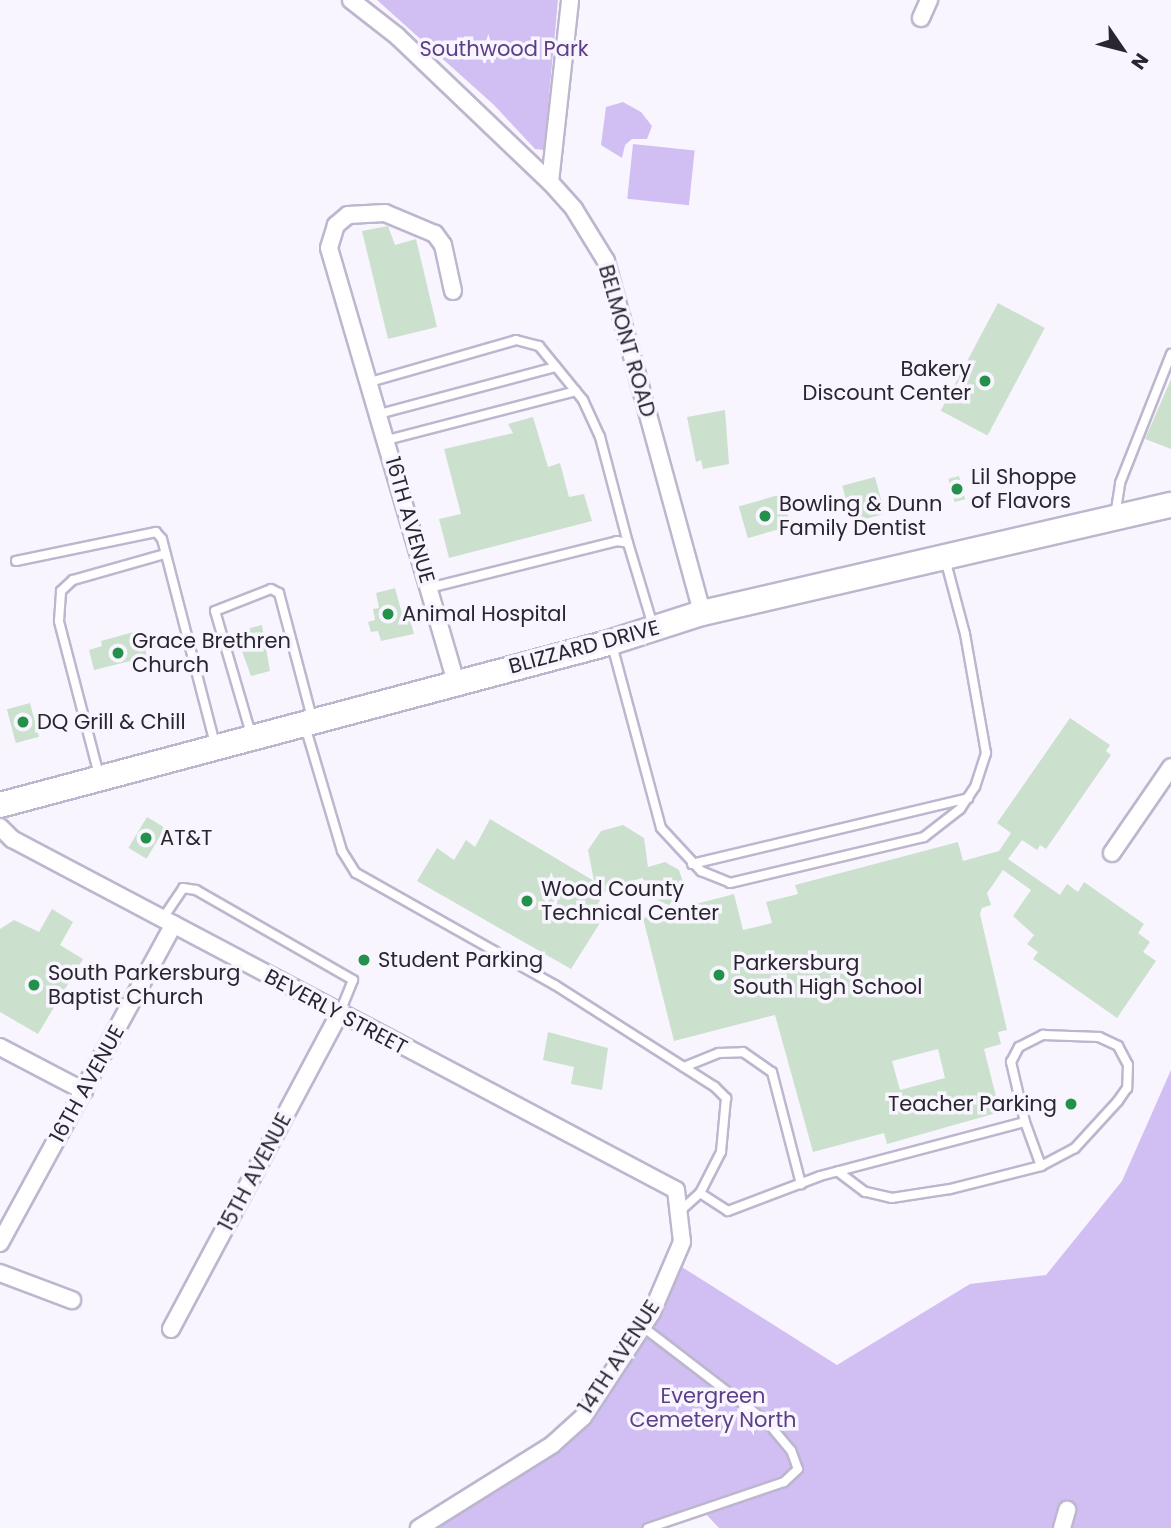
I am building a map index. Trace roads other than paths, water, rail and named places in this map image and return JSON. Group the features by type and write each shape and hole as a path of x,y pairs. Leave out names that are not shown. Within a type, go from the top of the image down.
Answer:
{"main road":[{"name":"BLIZZARD DRIVE","path":"0,805 456,681 611,642 702,613 1171,505"}],"street":[{"name":"BELMONT ROAD","path":"351,0 397,36 550,182 574,209 606,261 702,613"},
{"path":"550,182 570,0"},
{"path":"921,18 929,0"},
{"name":"16TH AVENUE","path":"453,291 443,245 435,234 385,214 348,215 336,225 329,248 456,681"},
{"path":"1112,853 1171,767"},
{"name":"BEVERLY STREET","path":"0,827 12,839 676,1190"},
{"name":"16TH AVENUE","path":"0,1243 84,1091 169,921"},
{"name":"15TH AVENUE","path":"171,1329 339,1014"},
{"path":"0,1047 84,1091"},
{"name":"14TH AVENUE","path":"419,1528 552,1445 583,1417 643,1327 682,1242 681,1210 676,1190"},
{"path":"0,1273 72,1300"},
{"path":"1062,1528 1067,1510"}],"lane":[{"path":"370,382 516,340 539,346 576,391 600,437 654,628"},
{"path":"1115,518 1120,483 1171,354"},
{"path":"379,414 556,367"},
{"path":"387,440 576,391"},
{"path":"16,561 149,531 162,538 216,747"},
{"path":"429,589 617,541 628,543"},
{"path":"100,778 60,621 61,591 73,580 165,554"},
{"path":"611,642 661,828 692,863 730,883 924,837 968,798 986,753 965,634 944,557"},
{"path":"252,737 215,611 271,589 279,593 308,721 342,851 356,873 555,985 684,1067 726,1098 721,1152 699,1193 681,1210"},
{"path":"692,863 968,798"},
{"path":"169,921 187,887 349,977 354,984 339,1014"},
{"path":"838,1172 865,1192 892,1198 950,1189 1041,1166 1075,1149 1127,1088 1128,1065 1118,1046 1099,1037 1042,1035 1019,1047 1011,1062 1024,1122 1041,1166"},
{"path":"684,1067 719,1053 743,1052 772,1072 801,1184"},
{"path":"699,1193 728,1211 838,1172 1024,1122"},
{"path":"643,1327 768,1423 791,1450 798,1469 784,1482 649,1528"}],"place":[{"name":"Bakery Discount Center","path":"985,381"},
{"name":"Lil Shoppe of Flavors","path":"957,489"},
{"name":"Bowling & Dunn Family Dentist","path":"765,516"},
{"name":"Animal Hospital","path":"388,614"},
{"name":"Grace Brethren Church","path":"118,653"},
{"name":"DQ Grill & Chill","path":"23,722"},
{"name":"AT&T","path":"146,838"},
{"name":"Wood County Technical Center","path":"527,901"},
{"name":"Student Parking","path":"364,960"},
{"name":"Parkersburg South High School","path":"719,975"},
{"name":"South Parkersburg Baptist Church","path":"34,985"},
{"name":"Teacher Parking","path":"1071,1104"}],"park label":[{"name":"Southwood Park","path":"504,49"},
{"name":"Evergreen Cemetery North","path":"713,1408"}]}
